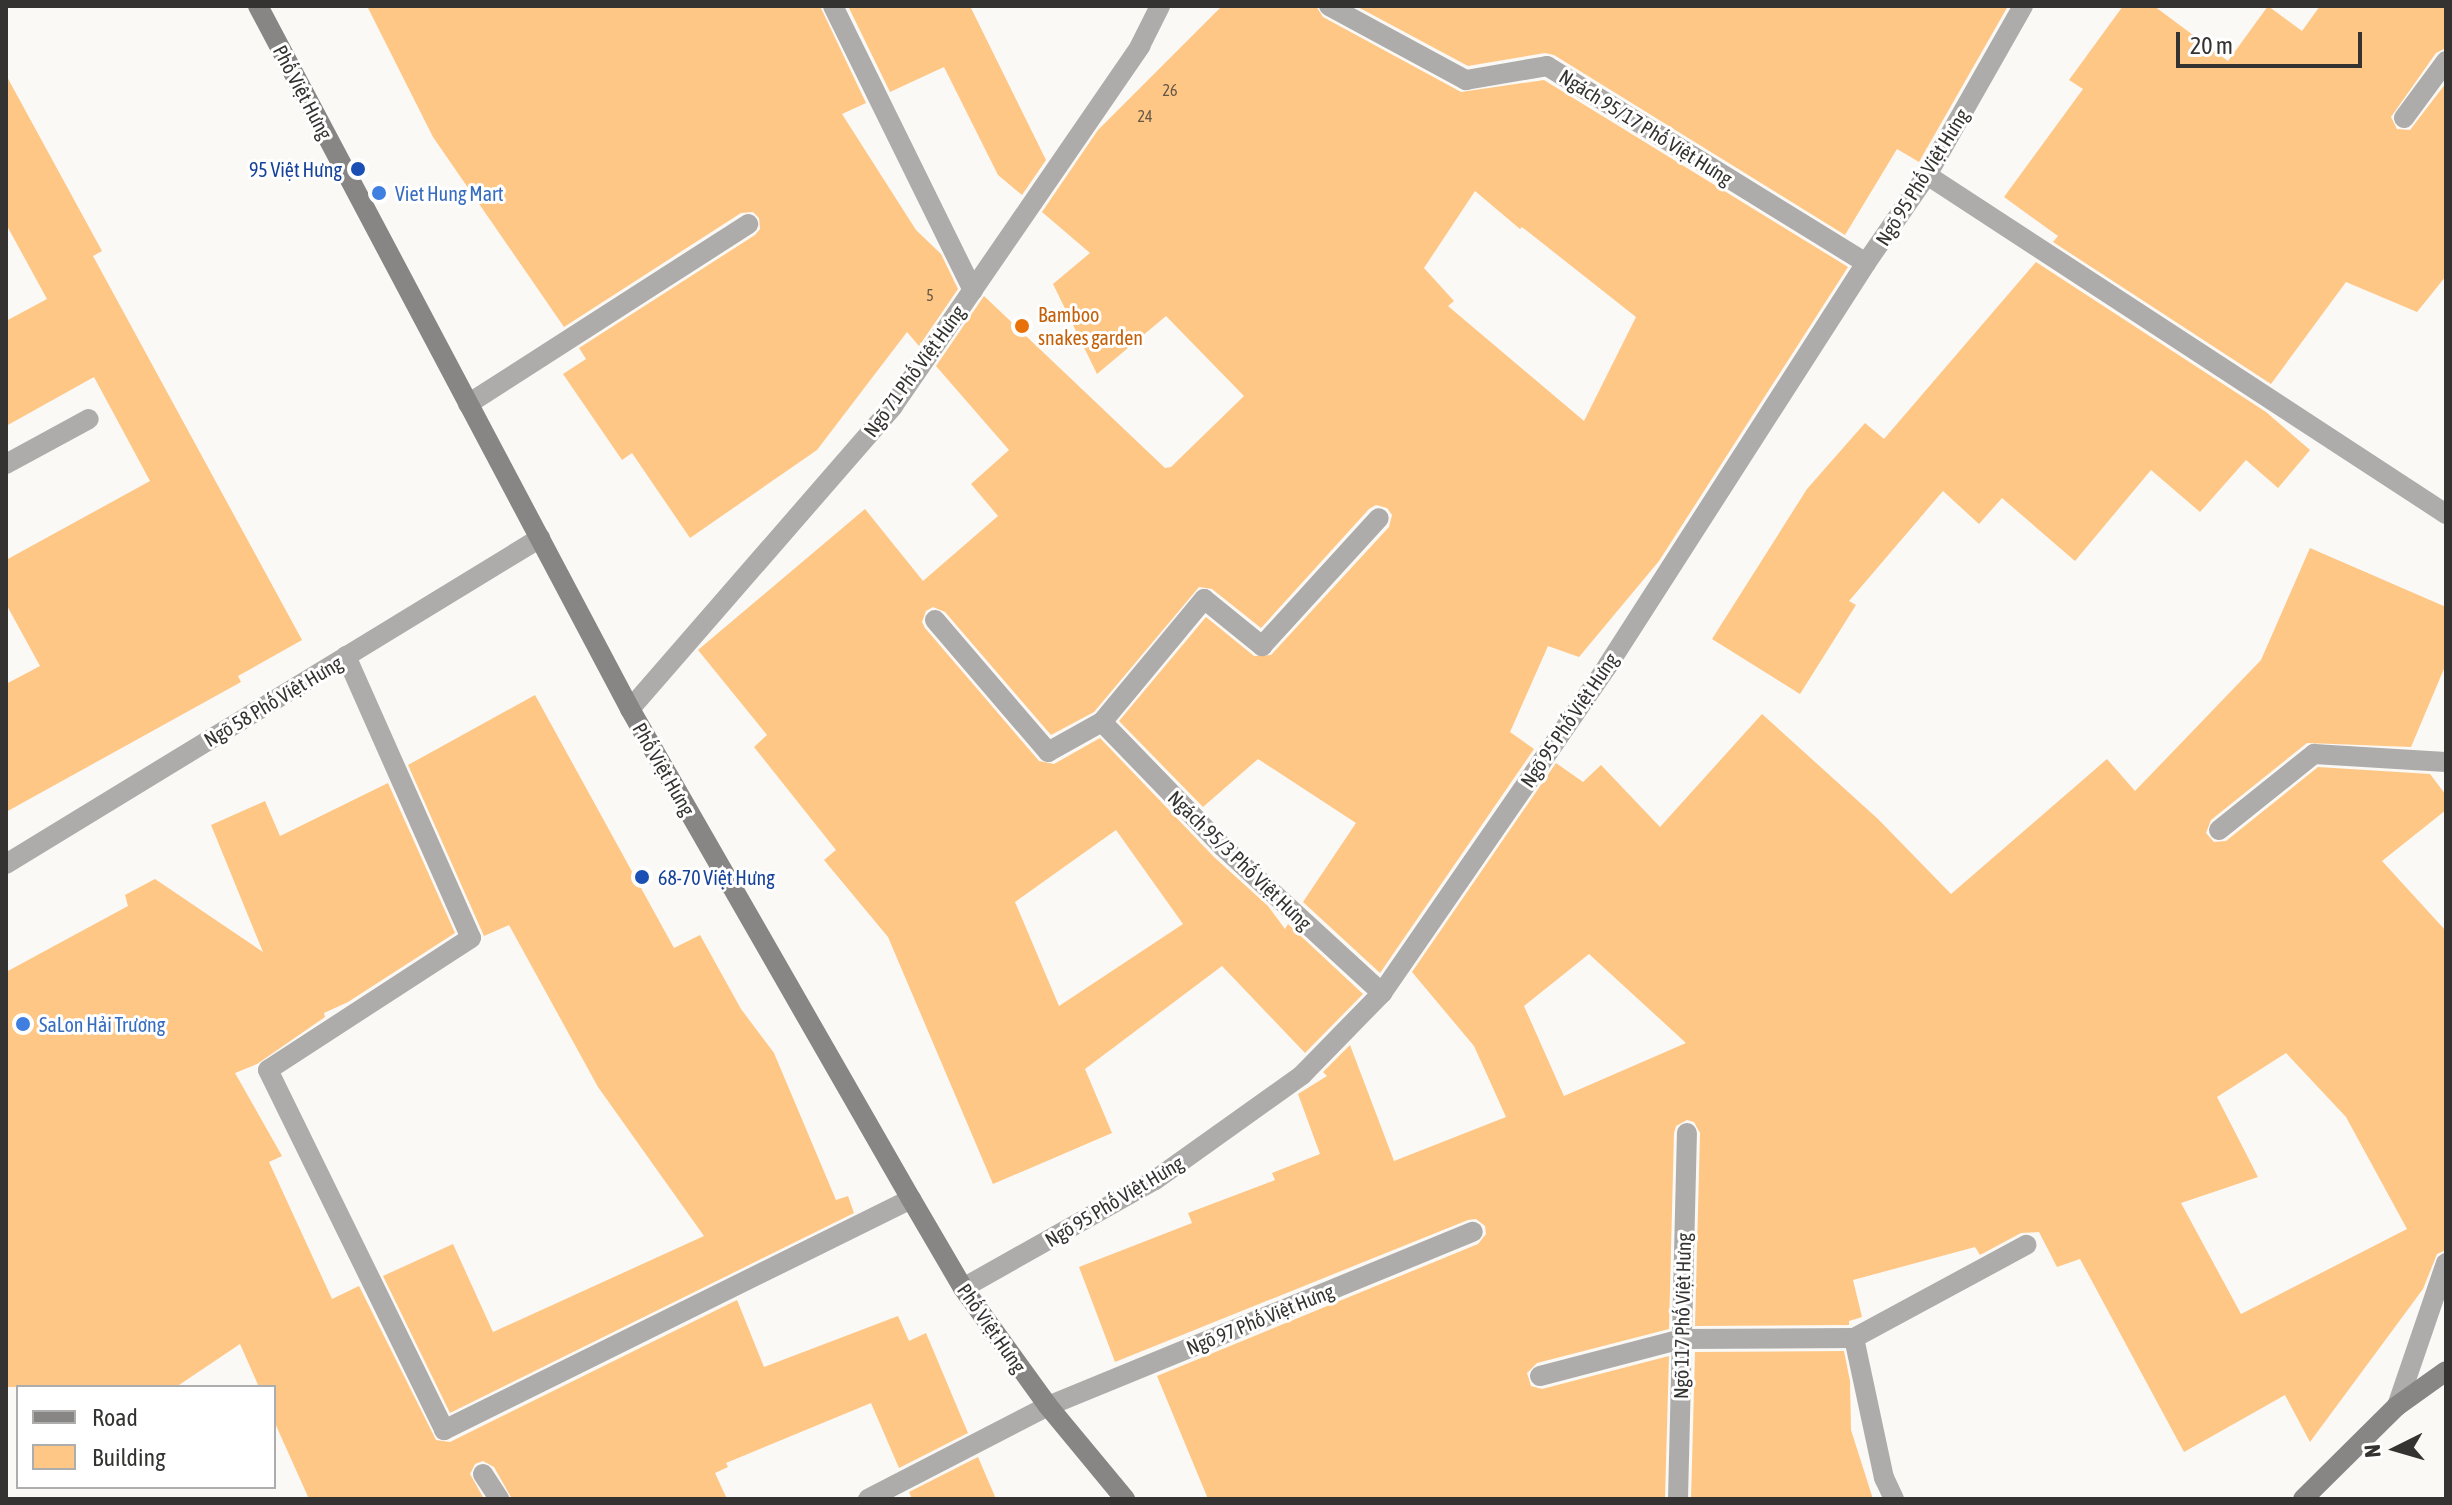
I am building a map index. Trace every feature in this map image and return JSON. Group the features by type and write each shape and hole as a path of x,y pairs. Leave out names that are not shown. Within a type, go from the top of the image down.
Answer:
{"street":[{"name":"Phố Việt Hưng","path":"258,6 630,709 911,1199 963,1288 1048,1406 1125,1499"},
{"path":"833,6 973,290"},
{"name":"Ngõ 71 Phố Việt Hưng","path":"630,709 893,406 1140,46 1160,6"},
{"name":"Ngách 95/17 Phố Việt Hưng","path":"1329,6 1466,80 1547,66 1866,263"},
{"name":"Ngõ 95 Phố Việt Hưng","path":"963,1288 1155,1180 1302,1075 1382,993 1608,665 1866,263 1927,175 2023,6"},
{"path":"2404,118 2446,61"},
{"path":"1927,175 2446,514"},
{"path":"468,404 748,224"},
{"path":"6,464 89,419"},
{"path":"935,620 1048,752 1102,722 1204,599 1262,646 1379,518"},
{"name":"Ngõ 58 Phố Việt Hưng","path":"6,864 540,538"},
{"path":"346,656 471,938 268,1070 444,1430 911,1199"},
{"name":"Ngách 95/3 Phố Việt Hưng","path":"1102,722 1223,847 1382,993"},
{"path":"2219,830 2314,754 2446,762"},
{"name":"Ngõ 117 Phố Việt Hưng","path":"1678,1499 1687,1133"},
{"name":"Ngõ 97 Phố Việt Hưng","path":"868,1499 1048,1406 1473,1232"},
{"path":"1540,1376 1682,1339 1854,1338 2026,1245"},
{"path":"2397,1406 2446,1263"},
{"path":"1854,1338 1884,1478 1894,1499"},
{"path":"2315,1495 2397,1406 2446,1371"},
{"path":"483,1474 499,1499"}],"building":[{"path":"367,6 820,6 866,103 842,114 916,230 941,254 958,289 919,346 907,332 817,450 690,538 632,453 622,460 563,374 586,359 579,348 755,235 760,229 759,218 753,212 741,213 564,327 433,137"},
{"path":"848,6 970,6 1046,160 1022,195 998,175 944,67 890,92"},
{"path":"1222,6 1316,6 1323,17 1461,92 1544,80 1848,267 1659,561 1579,657 1548,646 1510,732 1534,749 1380,973 1303,902 1356,823 1258,759 1203,807 1119,721 1206,617 1254,656 1271,655 1389,527 1392,515 1387,508 1376,505 1369,509 1261,628 1212,589 1199,587 1094,712 1051,735 945,612 933,607 926,611 922,622 925,628 1039,761 1054,764 1100,738 1214,857 1268,906 1285,929 1288,924 1363,994 1305,1053 1222,966 1085,1069 1112,1133 993,1184 888,937 824,860 836,850 754,747 767,735 698,650 865,509 923,581 998,516 971,484 1009,450 936,366 984,296 1165,468 1171,467 1244,396 1166,316 1097,374 1053,284 1090,253 1042,212 1098,130","holes":["1475,191 1636,317 1584,421 1448,306 1454,301 1424,268","1116,830 1183,924 1059,1006 1015,902"]},
{"path":"1356,6 2008,6 1919,162 1897,149 1845,235 1554,55 1545,53 1468,66"},
{"path":"2123,6 2154,6 2228,61 2268,6 2302,31 2320,6 2446,6 2446,48 2436,53 2391,117 2397,129 2410,130 2446,83 2446,276 2417,312 2346,282 2271,384 2053,242 2058,236 2004,197 2083,89 2069,80"},
{"path":"6,75 102,251 93,256 302,640 238,676 241,682 6,812 6,684 40,666 6,604 6,560 150,481 94,377 6,426 6,321 47,299 6,224"},
{"path":"2036,262 2266,412 2310,450 2278,488 2246,460 2200,512 2151,470 2075,561 2002,498 1979,524 1943,491 1849,601 1856,605 1800,694 1712,639 1807,489 1865,423 1884,439"},
{"path":"2310,548 2446,607 2446,664 2411,747 2307,743 2211,820 2206,833 2214,842 2226,841 2318,767 2430,774 2446,795 2446,810 2382,861 2446,931 2446,1250 2437,1254 2423,1289 2310,1442 2285,1395 2184,1452 2080,1259 2057,1267 2039,1232 2021,1233 1980,1255 1975,1247 1853,1280 1862,1317 1849,1321 1849,1325 1695,1326 1700,1133 1694,1122 1687,1120 1676,1126 1674,1133 1669,1329 1537,1363 1527,1373 1531,1386 1542,1389 1669,1356 1665,1499 1208,1499 1157,1376 1478,1244 1486,1234 1485,1226 1476,1219 1468,1220 1115,1362 1079,1267 1192,1223 1188,1213 1275,1180 1272,1173 1320,1154 1298,1094 1327,1076 1323,1072 1350,1045 1394,1161 1506,1117 1474,1046 1412,972 1556,763 1583,782 1601,765 1660,827 1762,714 1878,819 1951,894 2107,759 2135,791 2261,660","holes":["1589,954 1686,1043 1564,1096 1524,1006","2286,1053 2346,1117 2407,1229 2241,1314 2181,1203 2258,1177 2217,1097"]},
{"path":"535,695 674,948 700,935 741,1009 774,1053 836,1200 848,1196 854,1213 450,1413 383,1276 453,1244 493,1332 704,1236 598,1087 509,925 484,936 408,765"},
{"path":"388,783 455,933 348,1002 324,1013 325,1017 257,1064 235,1073 282,1156 269,1162 332,1299 359,1286 436,1440 450,1442 737,1300 764,1367 898,1316 909,1341 926,1333 968,1433 899,1468 871,1403 726,1463 728,1467 715,1473 727,1499 512,1499 494,1467 483,1461 475,1464 470,1474 484,1499 309,1499 276,1425 276,1385 258,1385 240,1344 179,1385 6,1387 6,972 128,906 125,895 155,879 263,952 211,825 265,801 280,836"},
{"path":"1844,1351 1850,1381 1851,1430 1873,1499 1691,1499 1695,1352"},
{"path":"978,1457 996,1499 912,1499 909,1492"}],"place":[{"name":"95 Việt Hưng","path":"358,169"},
{"name":"Viet Hung Mart","path":"379,193"},
{"name":"Bamboo snakes garden","path":"1022,326"},
{"name":"68-70 Việt Hưng","path":"642,877"},
{"name":"SaLon Hải Trương","path":"23,1024"}]}
